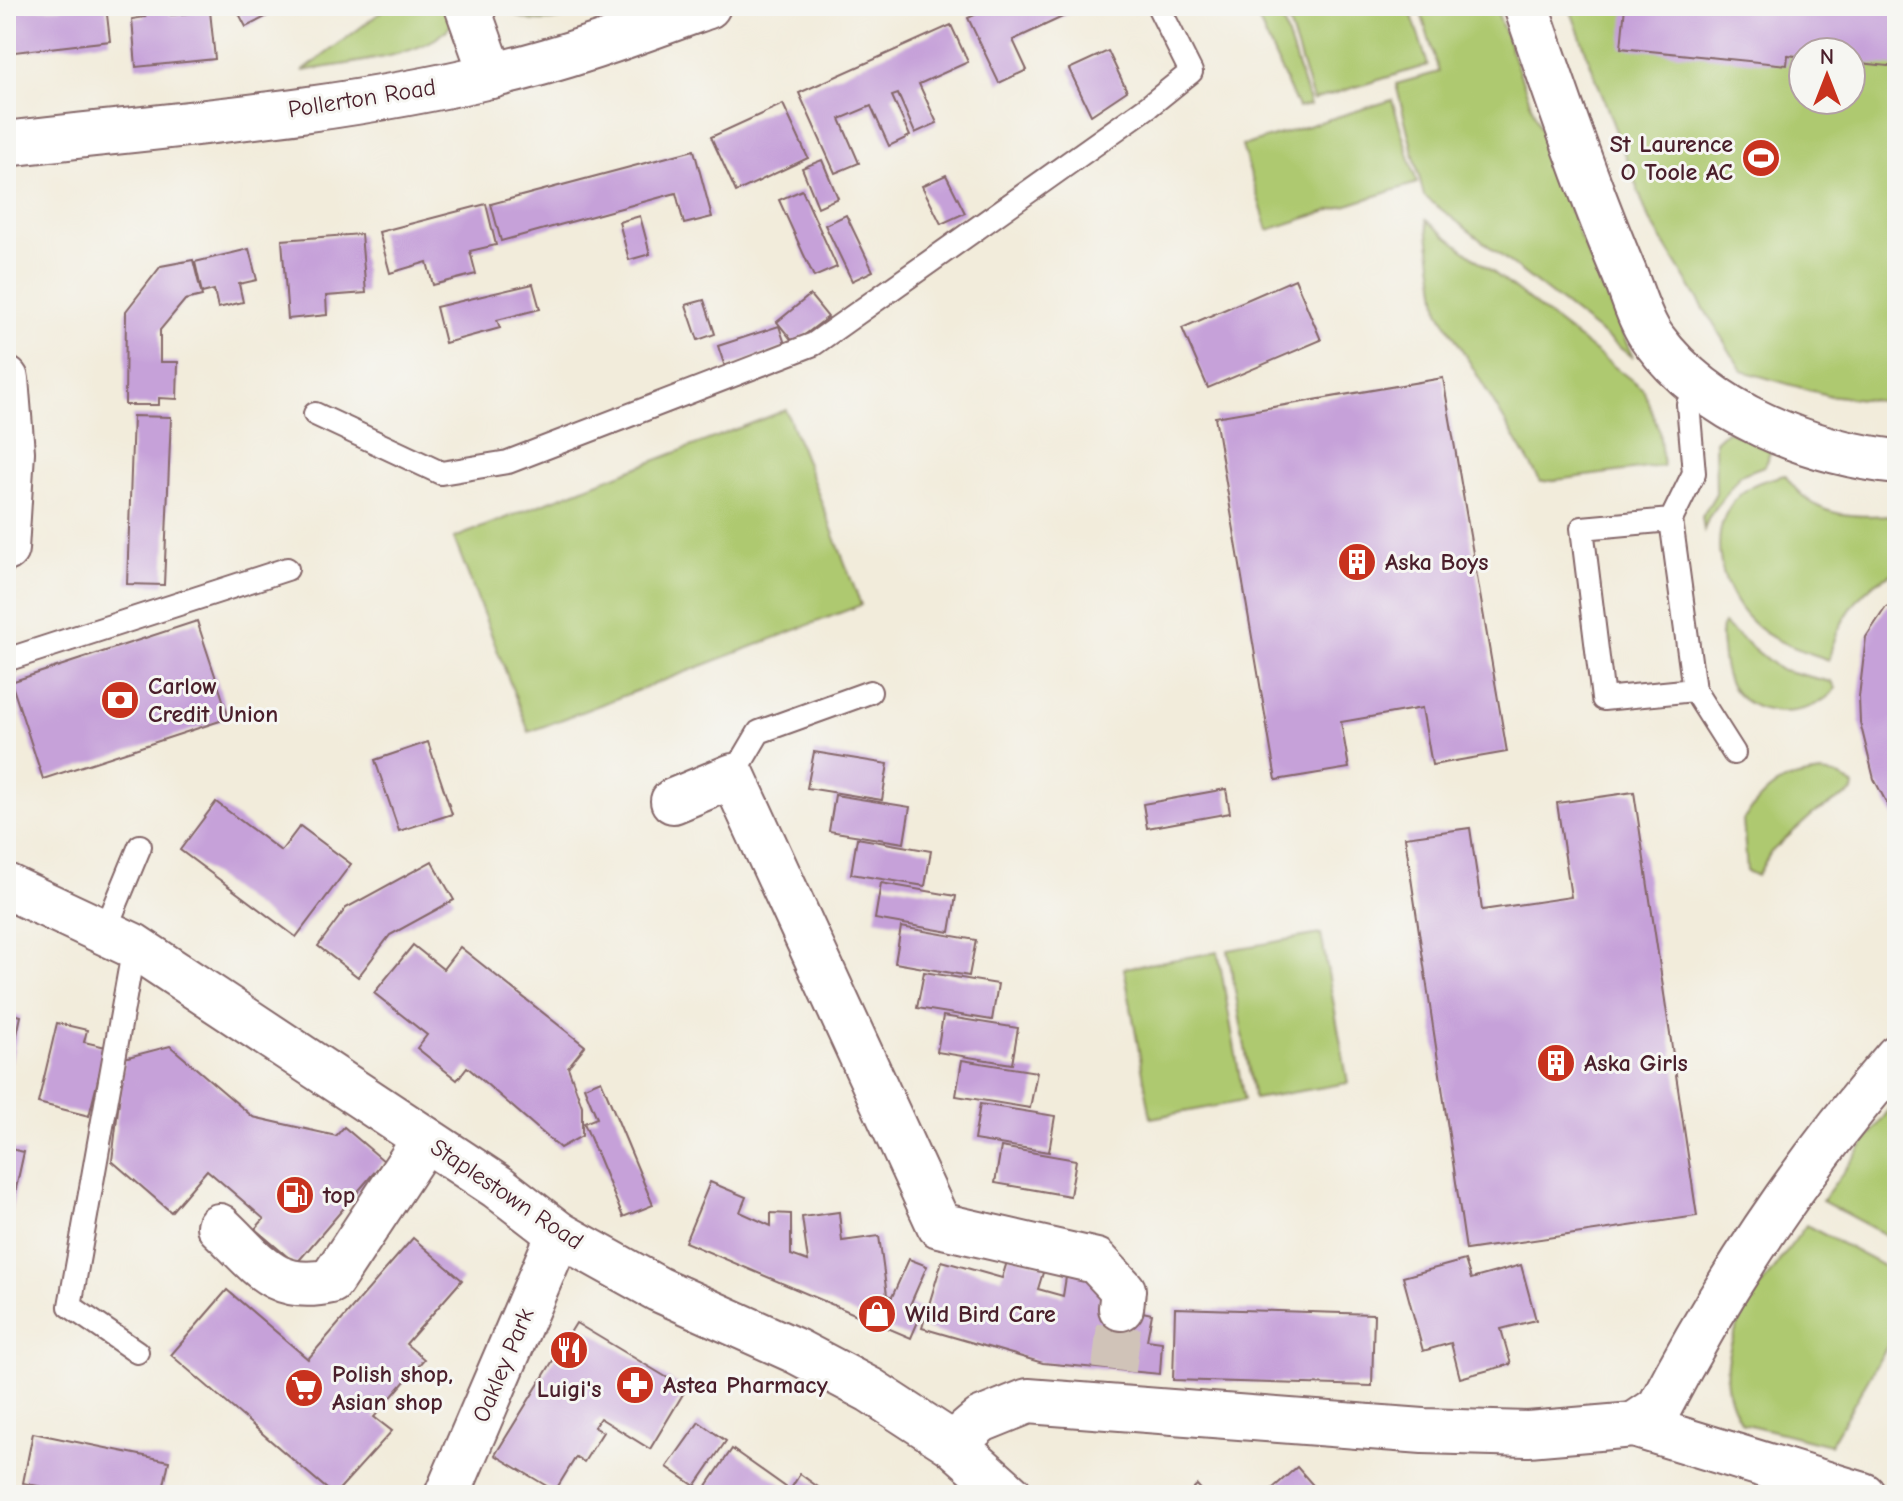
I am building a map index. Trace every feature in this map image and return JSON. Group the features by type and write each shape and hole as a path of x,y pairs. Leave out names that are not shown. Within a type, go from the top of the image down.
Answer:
{"street":[{"path":"467,6 492,76"},
{"name":"Pollerton Road","path":"6,144 252,115 492,76 588,51 708,6"},
{"path":"1526,6 1595,204 1653,339 1704,391 1758,423 1832,452 1897,462"},
{"path":"6,379 12,452 6,549"},
{"path":"673,801 733,776 939,1225 1096,1261 1123,1290 1121,1308"},
{"name":"Staplestown Road","path":"6,886 119,939 498,1187 559,1234 658,1289 796,1351 870,1390 953,1444 1010,1495"},
{"path":"1634,1425 1659,1408 1782,1203 1851,1109 1897,1057"},
{"path":"219,1226 278,1281 304,1287 331,1281 425,1139"},
{"name":"Oakley Park","path":"447,1495 559,1234"},
{"path":"953,1444 981,1420 1028,1401 1111,1389 1438,1431 1528,1434 1634,1425 1863,1495"}],"lane":[{"path":"315,414 441,473 508,462 814,344 1149,106 1191,72 1158,6"},
{"path":"1704,391 1688,404 1694,473 1671,520 1694,690 1734,753"},
{"path":"1671,520 1582,528 1603,699 1694,690"},
{"path":"6,660 287,569"},
{"path":"733,776 759,732 870,692"},
{"path":"137,1352 70,1306 119,939 140,846"}],"green space":[{"path":"389,6 452,6 452,23 442,35 406,51 303,71"},
{"path":"504,6 600,6 563,18 538,21 526,19"},
{"path":"1252,6 1278,6 1310,105 1298,108"},
{"path":"1284,6 1409,6 1428,65 1313,100"},
{"path":"1419,6 1495,6 1578,232 1633,358 1424,196 1396,84 1439,72"},
{"name":"St Laurence O Toole AC","path":"1569,6 1897,6 1897,403 1827,395 1742,371 1648,217"},
{"path":"1392,100 1417,183 1268,230 1242,146"},
{"path":"1426,220 1643,389 1659,430 1663,466 1541,482 1439,311"},
{"path":"786,410 861,605 529,732 454,538"},
{"path":"1727,430 1771,451 1764,466 1740,475 1709,517 1704,530 1702,517 1716,493 1715,441"},
{"path":"1785,475 1796,489 1820,508 1848,515 1897,515 1897,572 1872,586 1852,607 1837,633 1829,660 1788,645 1760,629 1740,608 1723,573 1720,534 1725,516 1735,500 1754,485"},
{"path":"1723,624 1779,669 1831,682 1836,688 1825,699 1796,711 1779,712 1749,703 1737,693 1727,676 1721,639"},
{"path":"1821,773 1836,775 1854,786 1853,792 1813,814 1771,852 1757,876 1747,871 1743,820 1768,791 1784,781"},
{"path":"1321,934 1348,1083 1254,1099 1228,950"},
{"path":"1218,952 1244,1101 1151,1118 1124,968"},
{"path":"1889,1110 1897,1111 1897,1241 1822,1201"},
{"path":"1806,1225 1897,1273 1897,1329 1830,1445 1742,1423 1729,1397 1726,1371 1731,1345 1741,1319"}],"building":[{"path":"6,6 20,6 21,10 106,6 110,41 6,53"},
{"path":"137,6 164,6 171,15 210,11 215,59 136,67 132,19 145,17"},
{"path":"235,6 287,6 246,27"},
{"path":"994,6 1086,6 1013,40 1027,70 999,83 968,18"},
{"path":"1625,6 1897,6 1897,67 1867,64 1867,36 1787,36 1787,65 1621,48"},
{"path":"951,25 968,62 919,84 937,123 915,133 898,94 892,96 910,136 889,146 871,106 840,119 859,163 835,173 799,93"},
{"path":"1108,51 1127,91 1091,115 1069,69"},
{"path":"783,104 808,158 736,192 711,137"},
{"path":"694,150 712,217 684,224 676,193 501,241 491,204"},
{"path":"822,160 838,198 818,207 802,168"},
{"path":"946,175 965,213 941,224 922,186"},
{"path":"802,190 837,267 814,277 779,200"},
{"path":"486,204 496,245 470,251 476,274 433,285 427,262 390,273 379,232"},
{"path":"846,215 873,271 852,281 825,225"},
{"path":"640,216 650,254 629,260 619,222"},
{"path":"361,234 366,293 326,296 327,315 288,319 282,240"},
{"path":"249,249 257,280 239,284 243,302 218,308 214,290 202,293 195,262"},
{"path":"193,260 202,296 185,300 160,330 160,362 178,362 177,399 159,398 159,405 125,405 126,311 161,266"},
{"path":"1295,279 1321,340 1208,388 1182,328"},
{"path":"533,284 540,309 497,320 500,328 445,343 436,307"},
{"path":"810,295 828,317 794,343 777,322"},
{"path":"704,300 715,334 698,340 686,305"},
{"path":"779,326 786,347 725,367 718,346"},
{"name":"Aska Boys","path":"1443,378 1507,752 1432,765 1422,708 1341,722 1349,768 1276,780 1215,417"},
{"path":"133,416 171,417 164,585 127,584"},
{"path":"1897,601 1897,823 1874,779 1860,722 1859,697 1866,637 1886,607"},
{"name":"Carlow Credit Union","path":"197,621 229,718 43,779 11,682"},
{"path":"428,742 452,814 399,831 375,760"},
{"path":"814,752 888,764 882,800 807,788"},
{"path":"1226,789 1230,813 1147,828 1143,804"},
{"name":"Aska Girls","path":"1634,792 1697,1216 1466,1250 1405,837 1470,828 1482,910 1571,897 1557,803"},
{"path":"835,795 910,807 904,843 829,831"},
{"path":"216,802 281,851 300,826 351,864 296,937 180,850"},
{"path":"857,838 931,851 925,886 851,874"},
{"path":"432,861 454,900 390,935 358,977 318,946 346,908"},
{"path":"881,883 956,896 950,932 875,919"},
{"path":"901,927 976,940 969,976 895,963"},
{"path":"413,945 443,969 460,947 585,1046 568,1067 582,1106 582,1136 560,1148 467,1067 457,1080 417,1048 427,1035 374,993"},
{"path":"924,972 998,984 992,1020 917,1008"},
{"path":"6,1012 21,1016 7,1081 6,1081"},
{"path":"943,1016 1018,1028 1012,1064 937,1052"},
{"path":"57,1023 87,1030 84,1042 106,1047 89,1116 38,1103"},
{"path":"170,1046 253,1117 336,1136 344,1127 384,1161 296,1264 255,1229 264,1219 207,1170 171,1212 112,1161 124,1058"},
{"path":"962,1060 1037,1072 1030,1108 956,1096"},
{"path":"601,1080 653,1205 623,1217 584,1123 597,1118 584,1087"},
{"path":"980,1104 1055,1116 1049,1152 974,1140"},
{"path":"1001,1147 1076,1160 1070,1196 995,1183"},
{"path":"6,1148 24,1152 7,1229 6,1229"},
{"path":"710,1182 746,1197 740,1212 771,1226 771,1213 791,1214 791,1255 808,1261 802,1217 839,1212 842,1241 879,1236 887,1295 892,1297 909,1259 927,1266 910,1305 923,1310 911,1338 685,1242"},
{"name":"Polish shop, Asian shop","path":"413,1238 462,1280 406,1344 424,1359 374,1417 392,1431 334,1495 171,1355 227,1290 308,1359"},
{"path":"1009,1255 1045,1266 1038,1289 1063,1296 1067,1271 1104,1278 1099,1303 1152,1314 1147,1340 1162,1342 1160,1374 1043,1363 922,1328 942,1261 1002,1278"},
{"path":"1465,1260 1471,1279 1521,1265 1536,1320 1501,1329 1511,1364 1460,1378 1451,1343 1423,1351 1403,1277"},
{"path":"1175,1308 1374,1314 1372,1386 1173,1380"},
{"path":"576,1323 686,1389 650,1449 600,1418 594,1427 603,1432 584,1462 576,1457 555,1491 495,1455"},
{"path":"699,1422 726,1441 695,1486 667,1467"},
{"path":"33,1433 169,1461 162,1495 82,1495 23,1483"},
{"path":"732,1449 790,1490 800,1474 829,1495 705,1495 702,1493"},
{"path":"1297,1467 1319,1492 1265,1495"},
{"path":"1197,1485 1206,1495 1186,1495"}],"tunnel":[{"path":"1114,1370 1121,1308"}],"place":[{"name":"St Laurence O Toole AC","path":"1761,158"},
{"name":"Aska Boys","path":"1357,562"},
{"name":"Carlow Credit Union","path":"120,700"},
{"name":"Aska Girls","path":"1556,1063"},
{"name":"top","path":"295,1195"},
{"name":"Wild Bird Care","path":"877,1314"},
{"name":"Luigi's","path":"569,1350"},
{"name":"Astea Pharmacy","path":"635,1385"},
{"name":"Polish shop, Asian shop","path":"304,1388"}]}
